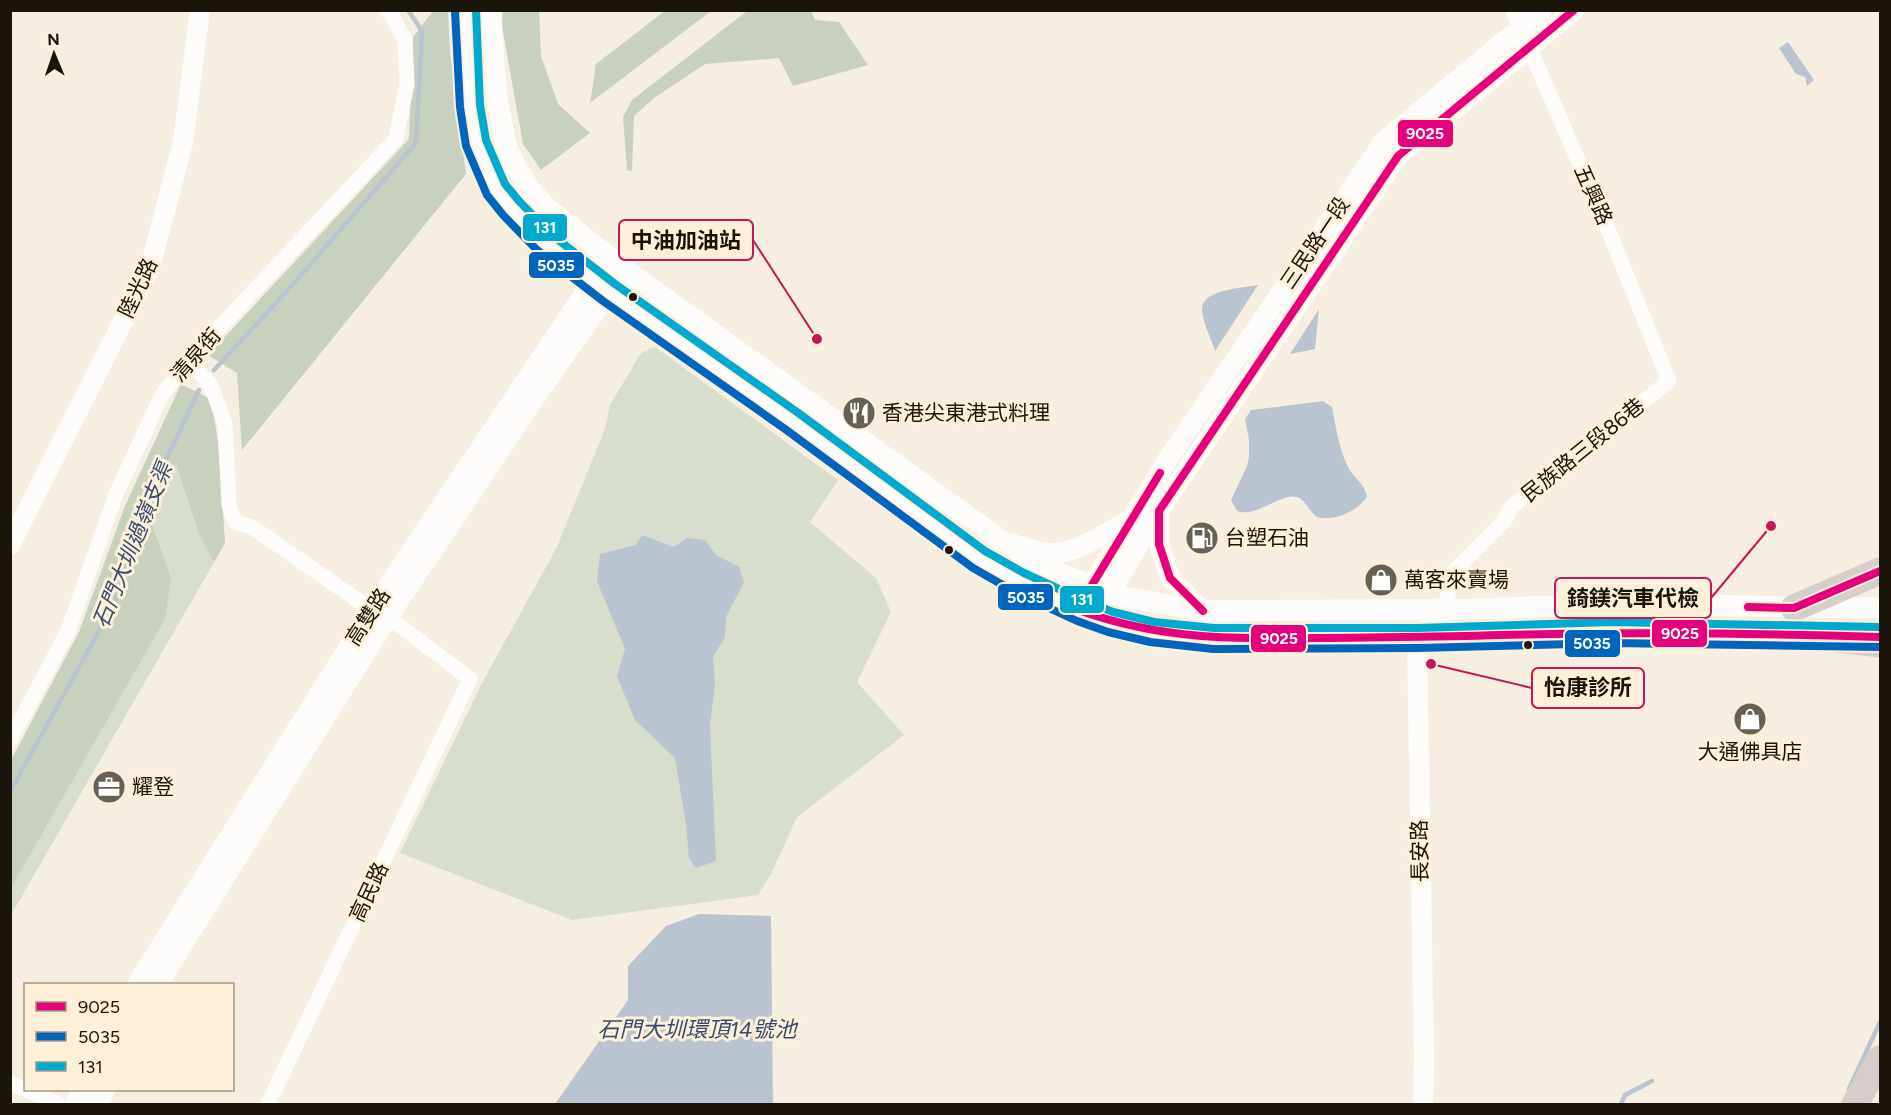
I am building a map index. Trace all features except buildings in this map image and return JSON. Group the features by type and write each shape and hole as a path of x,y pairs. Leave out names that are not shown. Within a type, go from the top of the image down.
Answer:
{"highway":[{"path":"1794,608 1881,571"},
{"path":"1804,635 1881,644"},
{"path":"1855,1104 1881,1059"}],"main road":[{"path":"465,10 470,105 476,143 496,189 527,225 556,253 791,420 979,560 1081,611 1110,622 1152,632 1213,639 1417,638 1612,632 1881,637"},
{"path":"490,10 500,122 506,145 529,188 547,208 627,271 1002,541 1068,577 1124,597 1203,611 1445,609 1622,604 1881,608"}],"street":[{"name":"陸光路","path":"10,545 150,268 183,141 200,10"},
{"name":"清泉街","path":"10,740 68,632 116,494 162,395 188,361 396,139 407,84 405,40 391,14 386,10"},
{"name":"三民路一段","path":"1101,588 1133,517 1168,459 1384,141 1517,19 1542,10"},
{"name":"三民路一段","path":"1081,611 1159,510 1398,156 1575,10"},
{"name":"五興路","path":"1517,19 1610,234 1669,381"},
{"name":"高雙路","path":"138,983 380,614 602,285 606,255"},
{"name":"高雙路","path":"602,285 627,271"},
{"path":"188,361 211,385 225,425 229,505 235,522 252,527 380,614"},
{"name":"民族路三段86巷","path":"1445,609 1453,572 1505,520 1511,507 1669,381"},
{"path":"1159,510 1159,544 1170,578 1203,611"},
{"name":"三民路一段","path":"1002,541 1034,550 1060,553 1091,541 1133,517"},
{"path":"1417,638 1445,609"},
{"name":"高雙路","path":"159,983 380,614"},
{"name":"高民路","path":"268,1104 470,679 380,614"},
{"name":"長安路","path":"1417,638 1423,1104"},
{"path":"10,1083 24,1089"},
{"path":"28,1091 58,1104"}],"green space":[{"path":"666,10 711,11 590,103 596,64"},
{"path":"433,11 448,11 450,53 466,174 242,450 237,373 208,355 409,139 413,37"},
{"path":"503,11 539,11 541,56 558,104 590,133 541,170 523,144 502,26"},
{"path":"747,11 811,11 815,20 839,22 868,65 793,86 779,58 705,64 654,98 634,116 632,171 627,170 623,117 632,100"},
{"path":"655,347 838,480 810,522 876,578 891,612 857,682 904,735 797,817 772,872 758,895 572,920 400,853 484,679 556,549 605,429 610,405 641,353"},
{"path":"181,384 211,399 218,442 225,543 214,562 199,534 176,464 151,522 171,578 165,619 11,888 11,760 79,632 125,506"},
{"path":"190,419 218,442 225,543 11,915 11,803"}],"water":[{"path":"1788,42 1814,80 1807,86 1805,77 1796,74 1779,48"},
{"path":"1258,285 1215,351 1204,320 1202,310 1204,303 1208,298 1224,291"},
{"path":"1319,309 1315,349 1290,354"},
{"path":"1323,401 1332,407 1338,439 1346,462 1367,497 1351,511 1331,518 1317,517 1301,499 1295,497 1287,497 1254,511 1237,511 1231,500 1249,457 1245,419 1251,410"},
{"path":"642,535 674,547 687,538 705,540 716,555 739,567 744,582 726,617 725,637 713,657 715,684 710,725 716,861 696,868 689,858 675,758 635,720 617,676 625,649 597,581 600,554 636,545"},
{"name":"石門大圳環頂14號池","path":"699,914 771,916 773,1104 555,1104 628,1000 628,966 666,926"}],"waterway":[{"name":"石門大圳過嶺支渠","path":"214,370 288,290 416,143 422,31 408,10"},
{"name":"石門大圳過嶺支渠","path":"10,792 115,602 149,496 199,390"},
{"path":"1849,1089 1880,1022"},
{"path":"1621,1104 1625,1095 1652,1081"}],"transit line":[{"name":"131","path":"476,10 480,105 486,140 505,184 552,235 615,284 797,412 985,551 1024,573 1085,601 1113,612 1154,622 1214,628 1417,628 1612,622 1880,627"},
{"name":"9025","path":"1203,611 1170,578 1159,544 1159,511 1398,156 1574,10"},
{"name":"5035","path":"455,11 460,107 466,146 487,195 537,250 603,301 785,429 973,568 1015,592 1077,621 1108,632 1150,642 1213,649 1417,648 1612,643 1880,647"},
{"name":"9025","path":"1081,611 1092,585 1160,473"},
{"name":"9025","path":"1748,607 1794,608 1880,571"},
{"name":"9025","path":"1081,611 1143,628 1233,638 1642,633 1880,637"}],"place":[{"name":"中油加油站","path":"817,339"},
{"name":"香港尖東港式料理","path":"859,413"},
{"name":"錡鎂汽車代檢","path":"1771,526"},
{"name":"台塑石油","path":"1202,538"},
{"name":"萬客來賣場","path":"1381,580"},
{"name":"怡康診所","path":"1431,664"},
{"name":"大通佛具店","path":"1750,719"},
{"name":"耀登","path":"109,787"}]}
